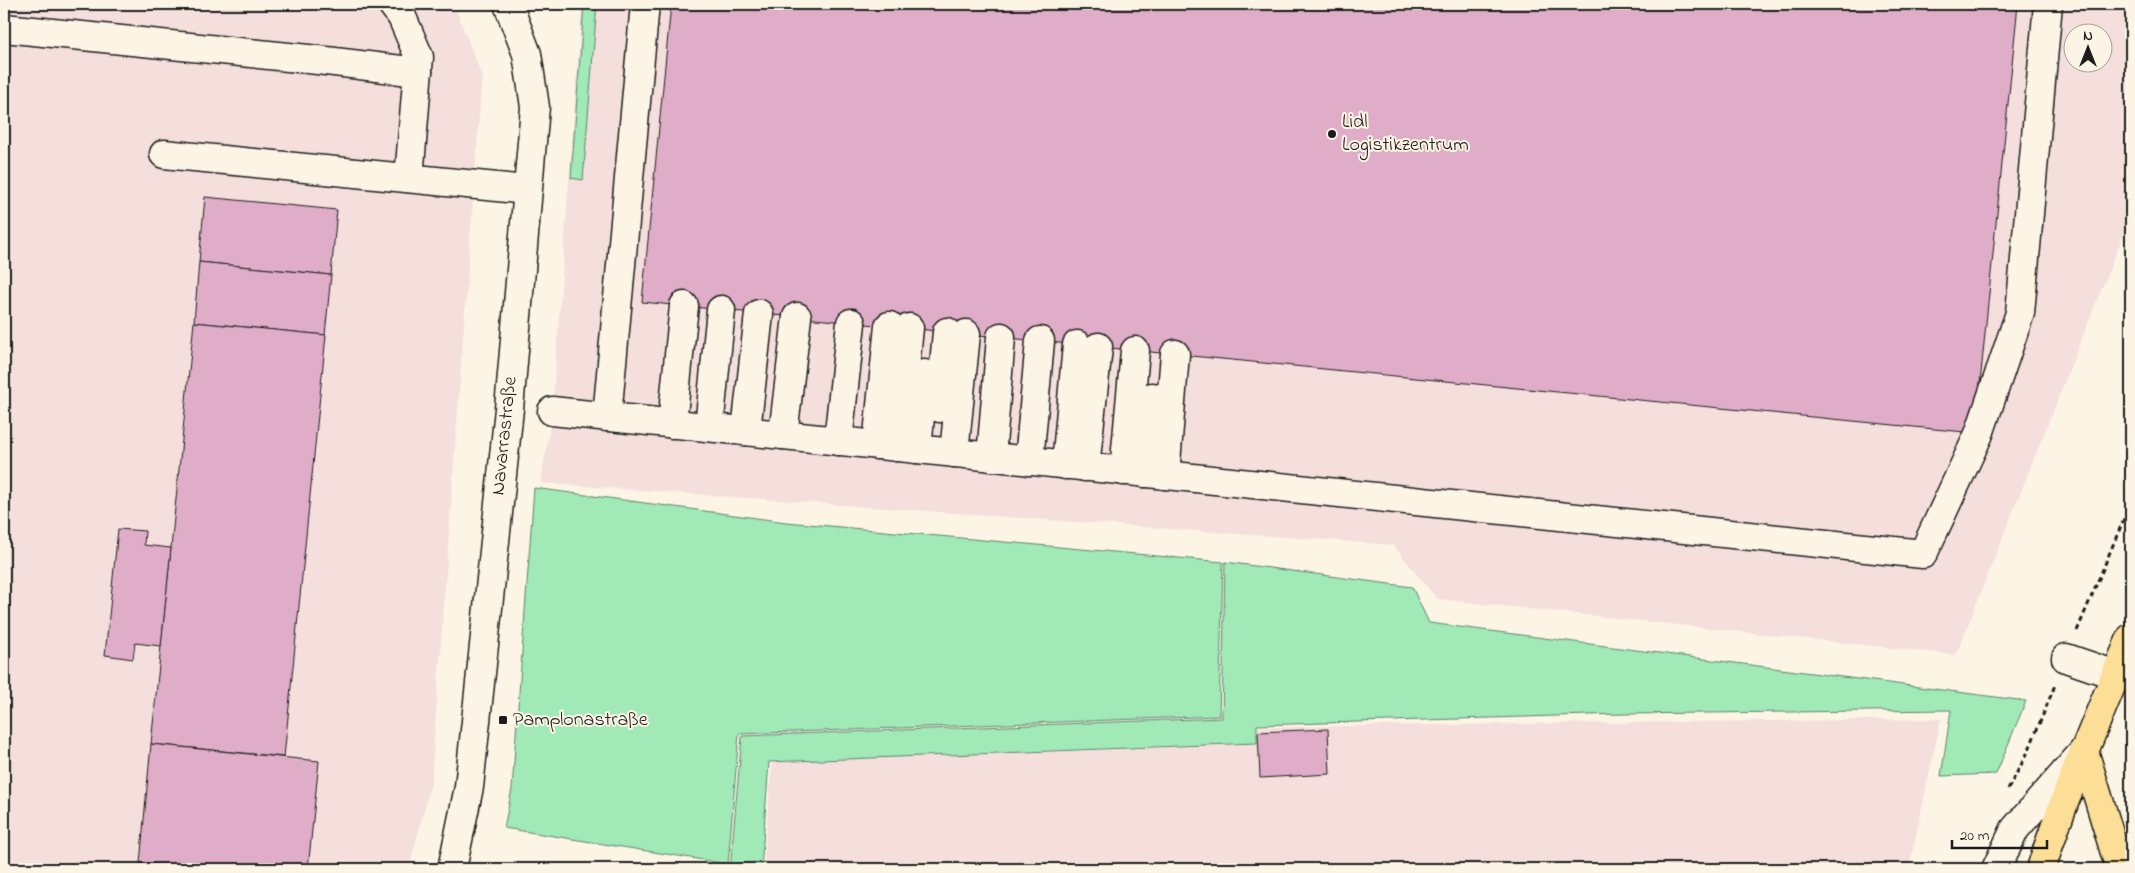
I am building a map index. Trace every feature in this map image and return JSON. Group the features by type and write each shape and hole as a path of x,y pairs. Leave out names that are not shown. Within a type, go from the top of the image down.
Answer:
{"main road":[{"path":"2041,869 2054,826 2131,638"},
{"path":"2084,751 2120,869"}],"street":[{"path":"392,4 402,17 419,57 410,178"},
{"name":"Navarrastraße","path":"452,869 469,787 509,409 535,107 527,54 508,4"},
{"path":"608,417 645,4"},
{"path":"552,411 1923,554 1980,434 2020,313 2048,4"},
{"path":"4,28 418,72"},
{"path":"164,154 527,190"},
{"path":"719,428 731,311"},
{"path":"719,428 731,311"},
{"path":"719,428 731,311"},
{"path":"719,428 731,311"},
{"path":"1001,458 1012,338"},
{"path":"1001,458 1012,338"},
{"path":"1001,458 1012,338"},
{"path":"1001,458 1012,338"},
{"path":"1001,458 1012,338"},
{"path":"1001,458 1012,338"},
{"path":"1001,458 1012,338"},
{"path":"1001,458 1012,338"},
{"path":"1001,458 1012,338"},
{"path":"2066,658 2116,675"},
{"path":"1996,869 2015,829 2084,751"}],"shaded area":[{"path":"4,4 454,4 482,76 431,783 409,869 4,869"},
{"path":"582,4 2131,4 2131,215 1956,655 1437,599 1393,545 541,483 552,411"},
{"path":"1941,719 1909,869 763,869 772,762 1258,744 1258,727"}],"green space":[{"path":"584,4 597,4 583,180 571,178"},
{"path":"534,488 786,522 1223,562 1219,716 739,734 728,864 504,828 512,789"},
{"path":"1225,562 1412,587 1429,623 2026,701 1996,774 1941,776 1951,710 1623,714 1257,725 1257,743 769,762 761,869 730,869 742,736 1222,718"}],"building":[{"name":"Lidl Logistikzentrum","path":"671,4 2018,4 1975,433 642,302"},
{"path":"205,197 337,210 331,275 199,262"},
{"path":"199,262 331,275 325,335 194,322"},
{"path":"194,322 326,335 284,757 151,744"},
{"path":"118,529 145,531 144,545 171,548 161,646 135,643 133,659 105,655"},
{"path":"1328,729 1330,774 1260,778 1258,732"},
{"path":"151,744 319,761 308,869 206,869 140,863"}],"place":[{"name":"Lidl Logistikzentrum","path":"1332,134"},
{"name":"Pamplonastraße","path":"503,720"}]}
